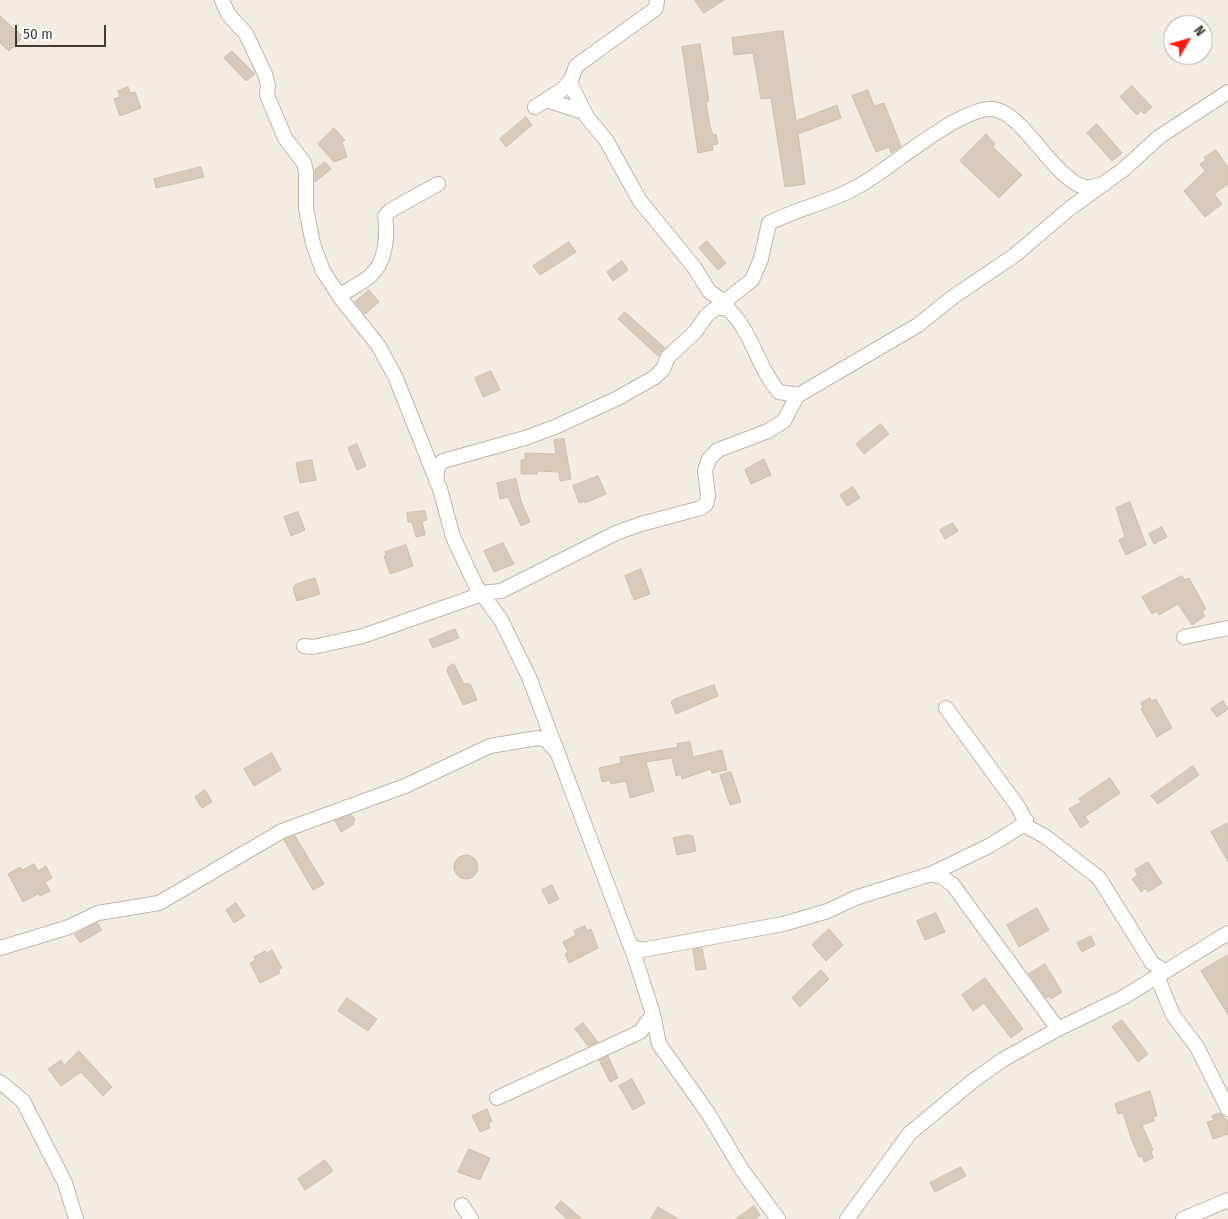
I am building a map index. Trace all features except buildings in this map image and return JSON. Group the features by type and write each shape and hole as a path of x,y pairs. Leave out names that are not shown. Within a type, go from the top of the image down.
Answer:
{"street":[{"path":"222,0 228,14 246,34 265,74 268,85 267,95 285,138 302,158 306,172 306,208 314,244 323,271 339,296 378,345 395,376 436,480 453,537 525,668 636,951 653,1014 658,1044"},
{"path":"584,112 540,103 562,90 570,81 576,66 656,8 657,0"},
{"path":"570,81 584,112 606,140 640,200 694,267 709,291 722,300 724,306 736,318 762,370 785,401 786,416"},
{"path":"304,646 313,647 363,636 486,596 616,534 647,522 701,508 706,504 708,496 705,471 709,459 718,450 768,431 784,421 799,395 918,325 953,297 1015,255 1038,234 1106,183 1158,137 1221,102 1228,92"},
{"path":"427,460 432,462 443,461 547,430 638,388 663,370 668,356 695,332 707,315 724,306 756,273 769,223 844,194 866,182 924,142 977,111 996,109 1011,118 1064,174 1076,183 1086,187 1106,183"},
{"path":"339,296 371,275 378,264 386,245 385,216 391,210 438,184"},
{"path":"779,392 799,395"},
{"path":"436,480 438,466 443,461"},
{"path":"1184,637 1228,628"},
{"path":"946,708 1019,808 1025,824 1046,837 1099,878 1160,974 1173,1015 1197,1047 1228,1109"},
{"path":"538,738 546,720"},
{"path":"0,948 69,927 98,913 159,903 282,832 405,786 490,746 538,738 546,740 559,754"},
{"path":"636,951 783,924 828,911 855,898 931,874 956,863 1025,824"},
{"path":"953,885 952,871 956,863"},
{"path":"931,874 953,885 1058,1029"},
{"path":"847,1219 910,1133 974,1080 1004,1059 1058,1029 1122,998 1228,933"},
{"path":"497,1098 640,1032 653,1014"},
{"path":"640,1032 658,1044 708,1113 742,1170 778,1219"},
{"path":"0,1082 23,1101 65,1183 76,1219"},
{"path":"1182,1219 1228,1200"},
{"path":"462,1205 471,1219"}]}
